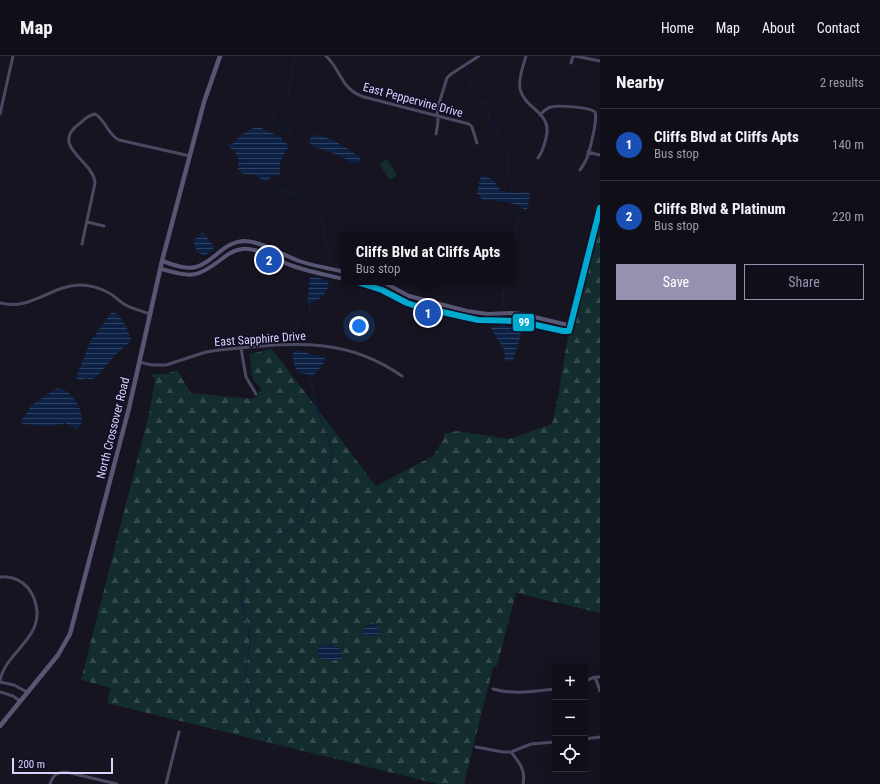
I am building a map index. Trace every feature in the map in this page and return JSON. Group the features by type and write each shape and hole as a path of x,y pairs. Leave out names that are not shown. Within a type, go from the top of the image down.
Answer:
{"main road":[{"name":"North Crossover Road","path":"0,726 58,654 70,634 113,471 162,261 201,114 220,56"}],"street":[{"path":"0,114 13,56"},
{"name":"East Peppervine Drive","path":"326,56 345,84 358,95 469,124 472,127 477,143"},
{"path":"436,134 438,122 437,110 446,78 479,56"},
{"path":"526,56 520,80 520,90 526,100 546,122 548,133 543,150 538,158"},
{"path":"571,63 574,56 600,61"},
{"path":"540,115 552,106 593,110 595,112 596,119 588,152 585,162 580,170"},
{"path":"82,244 95,180 93,175 69,144 69,134 74,127 90,115 94,114 113,136 119,140 190,156"},
{"path":"588,152 600,154"},
{"path":"366,285 382,290 407,303 423,308 478,320 510,320 569,331 600,208"},
{"path":"87,222 104,226"},
{"path":"162,261 178,266 196,267 205,263 224,248 234,243 250,242 300,261 341,271"},
{"path":"160,269 191,275 205,271 228,254 242,249 258,252 295,267 341,278"},
{"path":"0,303 14,305 25,303 64,288 80,285 104,290 125,305 150,314"},
{"path":"389,285 409,296 460,309 479,313 519,314 568,324 571,326"},
{"path":"518,321 519,314"},
{"name":"East Sapphire Drive","path":"139,362 152,365 166,365 206,352 300,344 333,347 365,356 402,376"},
{"path":"241,348 246,377 256,394"},
{"path":"0,577 14,578 26,586 34,599 37,615 32,633 5,667 0,681 14,685 26,692"},
{"path":"595,677 600,690"},
{"path":"588,680 600,677"},
{"path":"493,689 505,693 552,689"},
{"path":"0,692 14,696 20,701"},
{"path":"166,784 179,732"},
{"path":"588,739 600,737"},
{"path":"476,747 503,752 512,752 531,744 552,742"},
{"path":"512,752 522,766 524,774 523,784"},
{"path":"50,784 52,777 61,772 116,784"}],"green space":[{"path":"387,159 397,175 390,180 379,164"},
{"path":"600,208 600,613 516,593 497,666 493,667 464,784 438,784 107,703 111,688 81,680 150,410 155,379 151,374 166,374 177,370 191,393 253,399 262,390 253,380 249,354 272,349 376,486 433,456 444,439 444,434 457,431 509,439 552,424 569,331"}],"water":[{"path":"259,127 281,137 284,142 289,145 280,162 280,176 271,174 269,180 266,181 254,175 240,172 238,170 238,162 241,163 241,161 238,159 235,152 227,145 233,144 241,135"},
{"path":"312,135 326,137 338,143 360,157 361,160 359,163 351,163 341,156 314,147 309,141"},
{"path":"481,176 493,180 501,191 516,193 528,192 530,194 528,208 525,210 517,205 482,199 477,193"},
{"path":"202,233 205,234 214,247 204,256 197,251 193,241"},
{"path":"310,277 317,277 328,281 328,289 320,299 308,303 307,308"},
{"path":"112,312 122,319 131,337 131,341 115,355 97,377 90,380 87,378 80,381 76,378 91,340"},
{"path":"504,325 519,329 521,335 514,358 510,362 505,360 504,350 491,328"},
{"path":"296,350 325,358 324,363 313,376 311,377 308,374 300,373 295,368 292,355"},
{"path":"57,388 68,392 72,396 82,416 80,426 76,429 65,423 55,426 42,426 20,423 30,406"},
{"path":"371,623 376,625 380,631 380,633 375,636 366,635 363,633 365,627"},
{"path":"328,644 334,645 341,650 343,656 342,659 329,661 322,659 317,650"}],"waterway":[{"path":"289,140 290,135 287,129 274,122 273,118 288,94 292,70 297,56"},
{"path":"461,56 462,62"},
{"path":"466,67 471,81 468,88 477,100 486,102 489,111 489,123 496,123 496,131 508,151 507,177 512,182 512,192"},
{"path":"270,175 280,188 311,203 323,220 323,237 329,253 326,263"},
{"path":"515,241 518,218 523,206"},
{"path":"503,306 503,295 505,285"},
{"path":"297,336 298,322 301,318 309,316 310,302"},
{"path":"288,767 262,732 251,705 246,683 246,667 250,644 248,626 241,600 246,574 255,558 268,545 303,518 314,493 329,472 331,466 332,454 329,440 318,412 309,375"}],"transit line":[{"name":"99","path":"366,285 382,290 416,306 478,320 518,321 569,331 600,208"}],"place":[{"name":"Cliffs Blvd & Platinum","path":"269,260"},
{"name":"Cliffs Blvd at Cliffs Apts","path":"428,313"}]}
